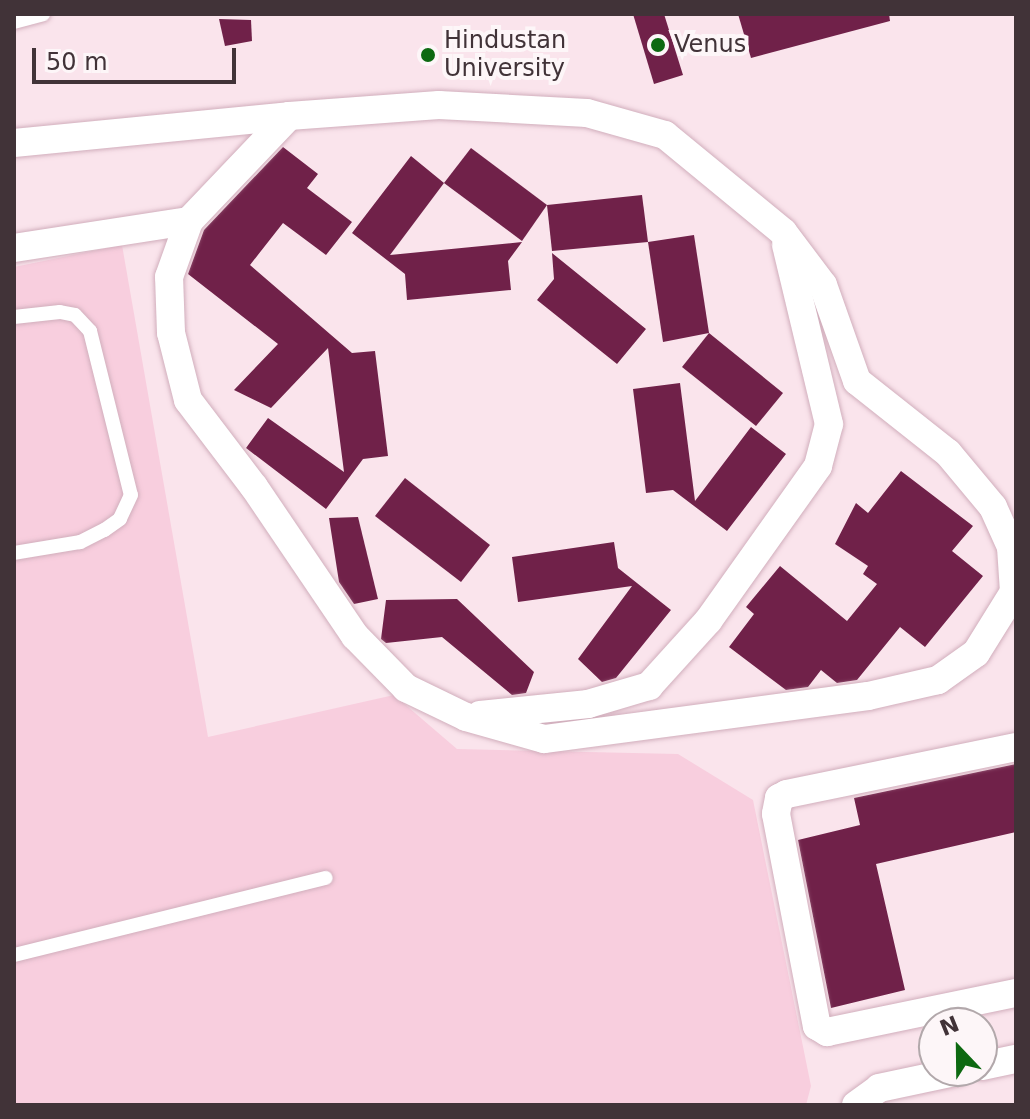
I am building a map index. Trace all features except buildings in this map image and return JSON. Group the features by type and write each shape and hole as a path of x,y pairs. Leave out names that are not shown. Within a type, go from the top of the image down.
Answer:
{"street":[{"path":"14,143 289,116 439,105 587,113 665,135 783,232 823,285 857,381 948,453 993,507 1011,547 1014,592 976,653 938,680 868,696 544,739 466,717 406,688 355,636 254,487 188,400 171,333 169,277 189,221 289,116"},
{"path":"14,248 189,221"},
{"path":"466,717 588,704 649,686 708,621 818,466 829,424 783,232"},
{"path":"1016,747 787,794 776,805 817,1026 827,1032 1016,993"},
{"path":"856,1105 879,1088 918,1080"}],"lane":[{"path":"14,22 43,14"},
{"path":"14,317 60,312 75,315 90,331 131,495 120,519 80,542 14,553"},
{"path":"14,955 326,878"}],"shaded area":[{"path":"122,245 208,737 394,695 457,749 678,754 753,800 811,1086 806,1105 14,1105 14,267"}],"place":[{"name":"Venus","path":"658,45"},
{"name":"Hindustan University","path":"428,55"}]}
